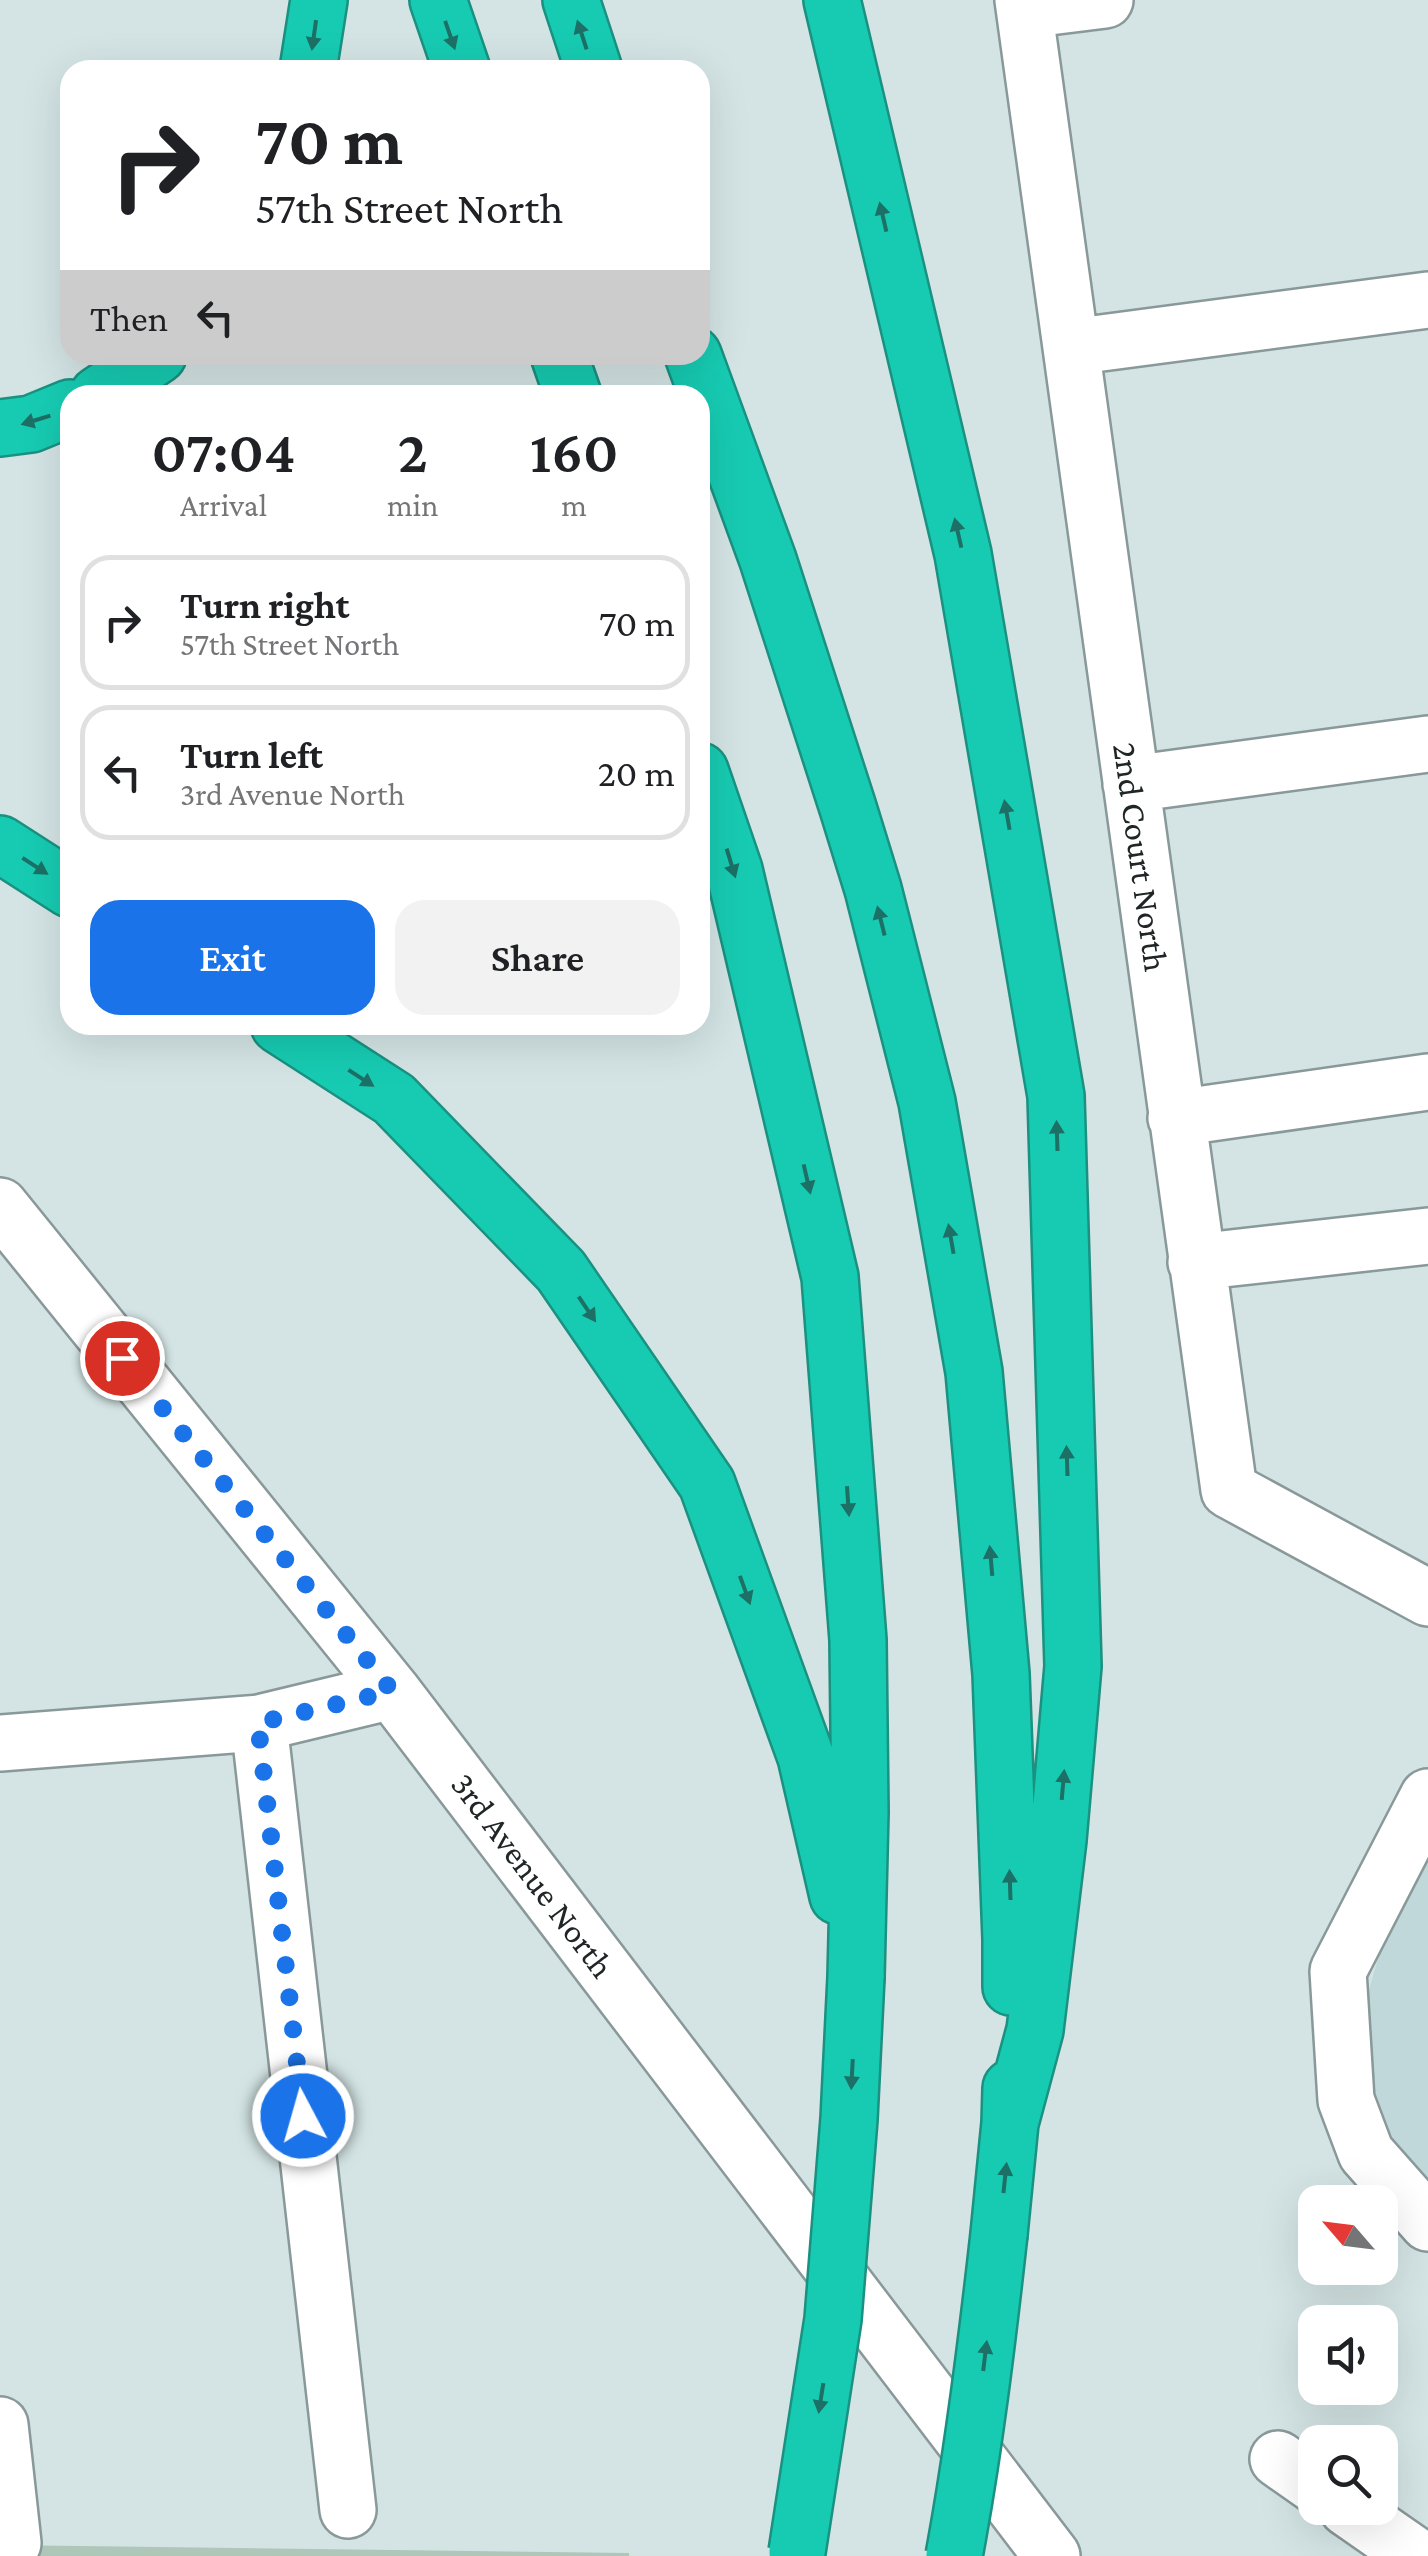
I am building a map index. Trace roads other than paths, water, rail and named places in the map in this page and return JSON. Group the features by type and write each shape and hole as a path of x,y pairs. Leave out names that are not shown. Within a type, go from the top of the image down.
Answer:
{"highway":[{"path":"310,60 319,0"},
{"path":"438,0 459,60"},
{"path":"571,0 591,60"},
{"path":"832,0 963,554 1056,1096 1073,1666 1058,1840 1035,2030 1010,2123"},
{"path":"113,385 143,365"},
{"path":"710,401 768,560 873,889 928,1102 974,1372 999,1655 1012,1939 1010,2123 982,2381 954,2556"},
{"path":"0,428 30,424 60,412"},
{"path":"710,800 734,870 830,1277 858,1640 860,1812 849,2119 833,2319 796,2554"},
{"path":"0,844 60,883"},
{"path":"294,1035 394,1100 562,1271 706,1484 806,1757 856,1977"}],"street":[{"path":"1024,5 1104,0"},
{"name":"2nd Court North","path":"1024,5 1230,1490 1428,1598"},
{"path":"1071,347 1428,300"},
{"path":"1130,784 1428,744"},
{"path":"1176,1118 1428,1082"},
{"name":"3rd Avenue North","path":"0,1206 392,1691 1052,2556"},
{"path":"1196,1262 1428,1236"},
{"path":"0,1743 258,1723 392,1691"},
{"path":"258,1723 348,2510"},
{"path":"1428,1797 1338,1971 1346,2100 1366,2153 1428,2223"},
{"path":"0,2425 13,2543"},
{"path":"1371,2525 1416,2556"}]}
